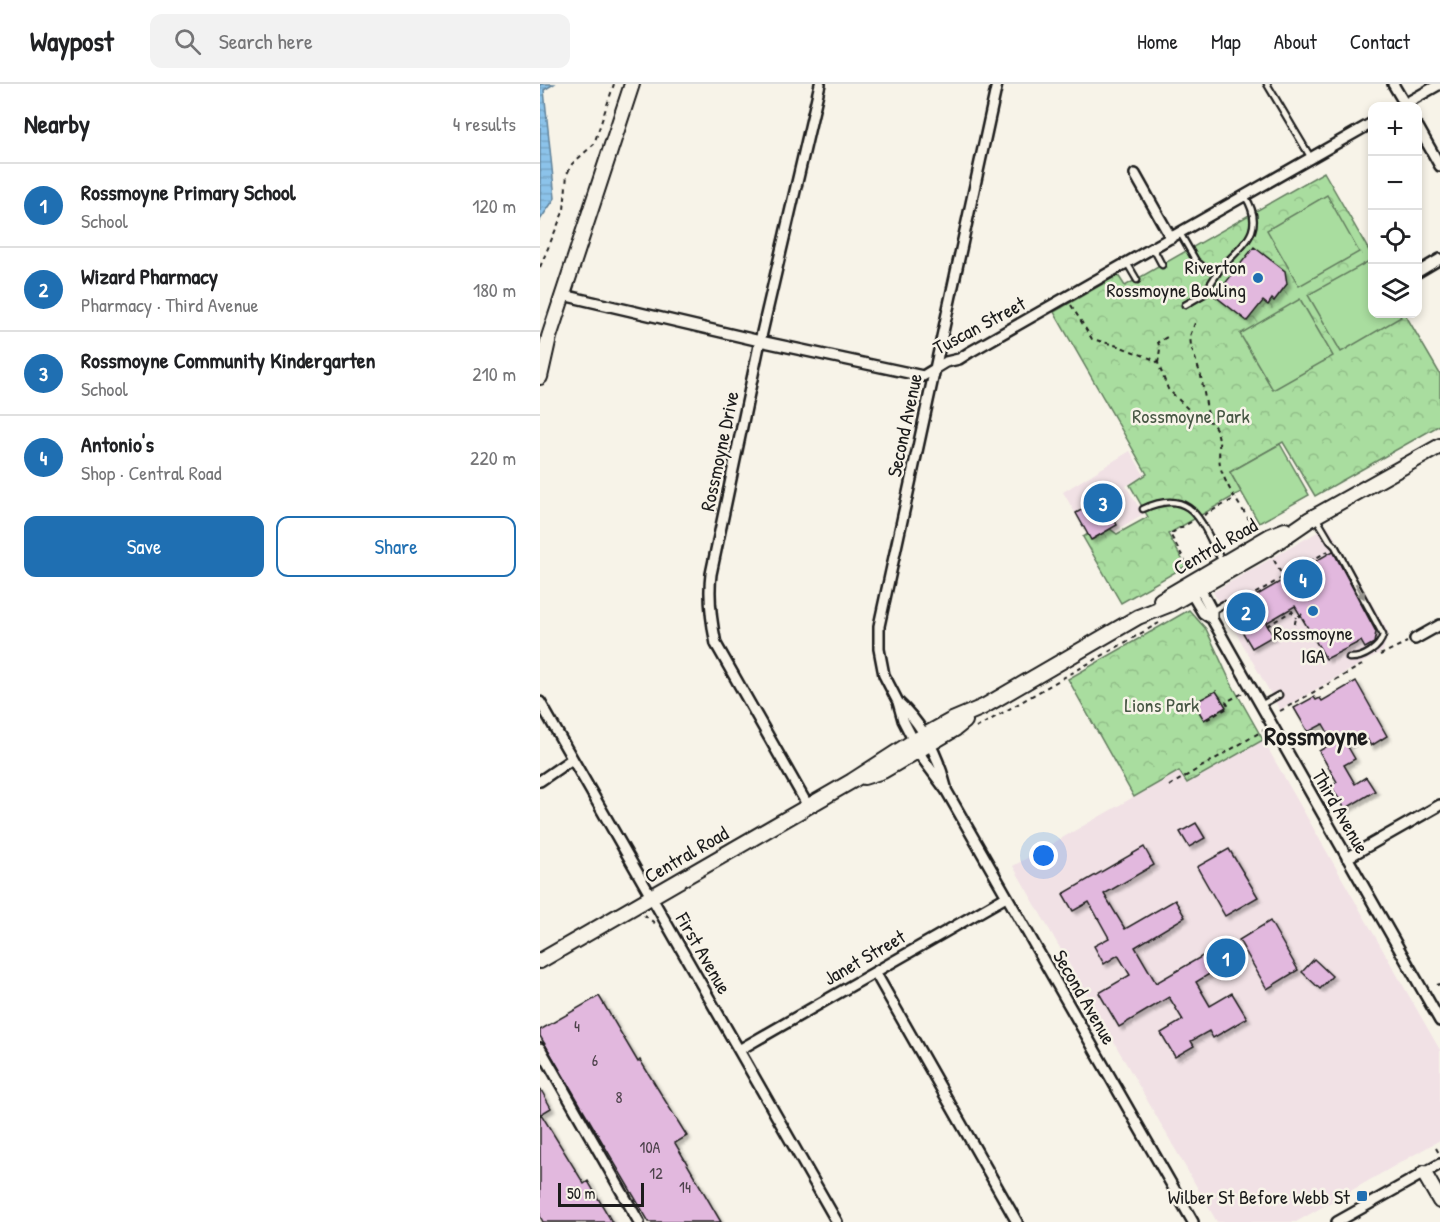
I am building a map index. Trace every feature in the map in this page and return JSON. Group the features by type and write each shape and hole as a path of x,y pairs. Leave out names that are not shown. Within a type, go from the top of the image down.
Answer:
{"street":[{"path":"540,377 549,337 632,84"},
{"name":"Rossmoyne Drive","path":"808,806 716,644 711,622 709,593 711,574 760,341 819,84"},
{"name":"Second Avenue","path":"997,84 879,626 879,650 884,675 898,702 903,720 941,768 946,790 1193,1222"},
{"path":"1393,84 1402,102"},
{"path":"1411,102 1440,84"},
{"name":"Tuscan Street","path":"563,295 923,376 946,362 959,359 1368,125"},
{"path":"1422,134 1440,166"},
{"path":"1135,174 1176,235"},
{"path":"1422,270 1440,259"},
{"name":"Central Road","path":"1193,586 1223,564 1270,536 1315,516 1440,446"},
{"name":"Central Road","path":"540,960 852,781 883,771 922,743 955,729 983,707 1138,618 1165,597 1193,586 1275,545 1315,516"},
{"name":"Third Avenue","path":"1193,586 1212,615 1440,1021"},
{"path":"1415,639 1440,625"},
{"name":"First Avenue","path":"540,702 837,1222"},
{"path":"540,781 572,759"},
{"path":"1347,858 1440,804"},
{"name":"Janet Street","path":"739,1050 1006,897"},
{"path":"875,972 1017,1222"},
{"path":"540,1048 639,1222"},
{"path":"1337,1222 1440,1164"},
{"path":"1424,1173 1440,1201"}],"lane":[{"path":"1268,84 1311,158"},
{"path":"1185,304 1204,294 1220,269 1253,231 1254,214 1245,196"},
{"path":"1176,235 1196,261 1206,269 1220,269"},
{"path":"1153,248 1162,265"},
{"path":"1127,263 1137,280"},
{"path":"1143,509 1154,504 1168,502 1190,508 1200,518 1223,564"},
{"path":"1315,516 1335,546 1383,635 1376,647 1357,658 1349,658"},
{"path":"1212,615 1224,604"},
{"path":"1261,705 1279,695"}],"path":[{"path":"540,267 564,210 567,174 572,164 594,144 614,84"},
{"path":"1066,297 1092,339 1118,346 1158,363"},
{"path":"1195,322 1190,336 1191,346 1201,376 1209,421"},
{"path":"1169,336 1158,342 1160,349 1158,363 1168,389 1190,411 1214,424 1219,437 1221,471 1248,521 1261,537"},
{"path":"1211,554 1188,566 1170,534 1236,498"},
{"path":"1226,610 1331,550"},
{"path":"1270,554 1283,577"},
{"path":"1267,626 1292,611 1296,618 1293,633"},
{"path":"1296,618 1304,613"},
{"path":"1376,657 1415,639"},
{"path":"1281,711 1367,663"},
{"path":"1207,718 1229,707 1225,703 1243,693"},
{"path":"1169,786 1264,730"},
{"path":"639,914 648,916 656,924"},
{"path":"1436,1148 1440,1155"}],"shaded area":[{"path":"1130,451 1144,475 1126,486 1143,514 1093,544 1063,492"},
{"path":"1328,526 1388,632 1383,651 1280,710 1213,592"},
{"path":"1263,740 1440,1050 1440,1140 1296,1222 1217,1222 1013,866 1179,771 1187,783"}],"green space":[{"name":"Rossmoyne Park","path":"1324,172 1368,249 1368,318 1407,318 1440,374 1440,425 1315,496 1283,442 1230,472 1241,492 1168,534 1186,566 1121,603 1083,537 1088,534 1092,540 1110,529 1117,534 1148,517 1130,485 1147,474 1054,312 1118,275 1125,286"},
{"path":"1327,195 1359,252 1299,286 1267,230"},
{"path":"1368,262 1368,318 1399,318 1341,352 1308,295"},
{"path":"1300,299 1333,356 1273,390 1240,334"},
{"path":"1280,444 1309,495 1259,523 1230,472"},
{"name":"Lions Park","path":"1189,610 1206,629 1231,683 1263,740 1187,783 1179,771 1134,797 1068,679"}],"water":[{"path":"540,84 554,84 544,90 555,198 540,220"}],"building":[{"name":"Riverton Rossmoyne Bowling","path":"1254,247 1285,271 1287,284 1274,301 1272,299 1268,305 1263,301 1247,321 1215,296"},
{"path":"1102,498 1117,525 1091,540 1076,513"},
{"path":"1333,551 1376,632 1374,643 1365,648 1361,641 1326,659 1295,606 1266,623 1273,636 1252,648 1230,611"},
{"path":"1356,681 1387,736 1371,746 1365,735 1347,745 1355,759 1344,765 1355,784 1366,777 1375,791 1345,809 1331,786 1337,782 1319,751 1333,743 1332,740 1323,724 1308,732 1294,708 1314,697 1322,701"},
{"path":"1216,691 1226,707 1204,720 1194,703"},
{"path":"1196,823 1205,838 1189,847 1180,832"},
{"path":"1144,847 1154,865 1104,894 1125,929 1175,900 1185,917 1135,947 1156,983 1206,954 1216,970 1196,982 1210,1006 1232,993 1247,1018 1213,1038 1209,1031 1191,1041 1194,1046 1175,1057 1161,1033 1183,1020 1169,997 1119,1027 1099,993 1130,975 1118,955 1104,964 1094,946 1109,938 1089,902 1073,911 1063,894"},
{"path":"1229,849 1258,897 1225,916 1197,867"},
{"path":"1270,921 1298,970 1267,989 1239,940"},
{"path":"1314,959 1332,976 1320,989 1302,972"},
{"path":"599,996 638,1062 640,1060 687,1136 675,1143 721,1222 649,1222 540,1036 540,1030"},
{"path":"540,1088 551,1108 541,1114 584,1184 588,1181 612,1222 543,1222 540,1216"}],"place":[{"name":"Riverton Rossmoyne Bowling","path":"1258,278"},
{"name":"Rossmoyne Community Kindergarten","path":"1103,503"},
{"name":"Antonio's","path":"1303,579"},
{"name":"Rossmoyne IGA","path":"1313,611"},
{"name":"Wizard Pharmacy","path":"1246,612"},
{"name":"Rossmoyne Primary School","path":"1226,958"},
{"name":"Wilber St Before Webb St","path":"1362,1196"}],"district":[{"name":"Rossmoyne","path":"1316,735"}]}
